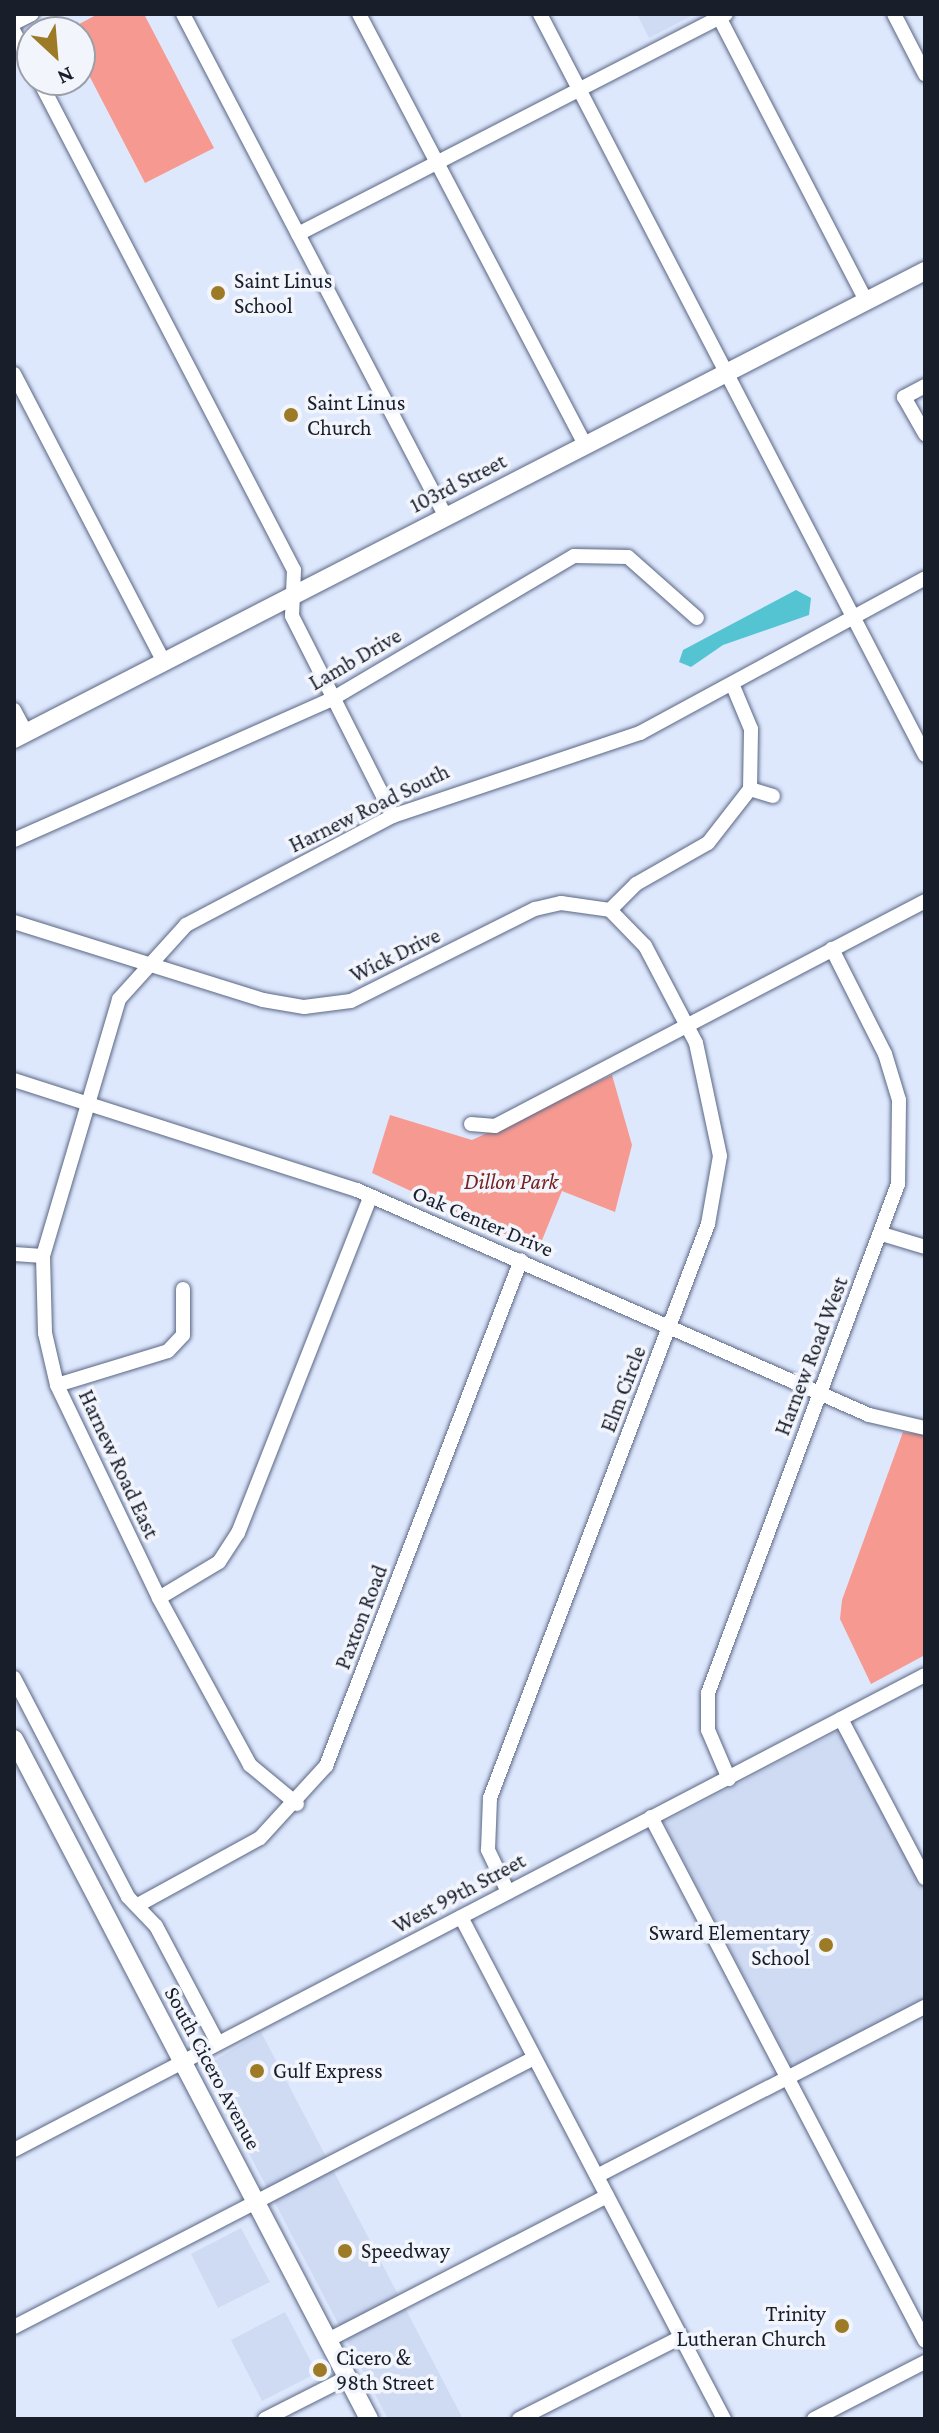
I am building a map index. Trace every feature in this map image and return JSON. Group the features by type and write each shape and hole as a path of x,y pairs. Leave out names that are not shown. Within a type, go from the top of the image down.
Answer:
{"main road":[{"name":"103rd Street","path":"20,736 925,271"},
{"name":"South Cicero Avenue","path":"14,1739 369,2419"}],"street":[{"path":"14,23 32,14"},
{"path":"183,14 446,517"},
{"path":"359,14 585,445"},
{"path":"540,14 853,622 925,755"},
{"path":"894,14 925,74"},
{"path":"298,234 722,16 866,301"},
{"path":"47,96 294,570 290,598 332,699 393,816"},
{"path":"15,379 164,662"},
{"path":"925,386 904,397 925,434"},
{"name":"Lamb Drive","path":"14,840 332,699 574,556 628,557 697,618"},
{"name":"Harnew Road South","path":"86,1102 119,999 146,962 186,925 393,816 640,733 853,622 925,578"},
{"path":"610,910 636,884 718,835 750,789 751,729 733,686"},
{"path":"14,710 20,736"},
{"path":"750,789 773,796"},
{"path":"471,1124 495,1126 925,901"},
{"name":"Wick Drive","path":"14,922 263,1000 327,1006 367,994 535,909 561,903 610,910"},
{"name":"Elm Circle","path":"508,1892 488,1850 490,1798 708,1224 720,1156 712,1091 687,1025 645,946 610,910"},
{"name":"Harnew Road West","path":"729,1779 708,1730 708,1693 882,1234 898,1184 899,1100 885,1054 832,949"},
{"name":"Oak Center Drive","path":"14,1080 371,1196 820,1393 925,1428"},
{"name":"Harnew Road East","path":"86,1102 43,1256 45,1333 57,1385 159,1598 250,1765 297,1804"},
{"path":"159,1598 219,1562 238,1533 371,1196"},
{"path":"882,1234 925,1247"},
{"path":"14,1254 43,1256"},
{"name":"Paxton Road","path":"138,1905 260,1838 297,1804 326,1766 521,1260"},
{"path":"57,1385 168,1351 183,1335 183,1289"},
{"name":"West 99th Street","path":"14,2150 925,1675"},
{"name":"South Cicero Avenue","path":"14,1678 138,1905 218,2043"},
{"path":"841,1719 925,1878"},
{"path":"651,1817 925,2341"},
{"path":"461,1917 724,2419"},
{"path":"597,2176 925,2007"},
{"path":"14,2327 534,2058"},
{"path":"328,2340 607,2196"},
{"path":"519,2419 681,2337"},
{"path":"814,2419 925,2362"},
{"path":"265,2419 348,2377"}],"shaded area":[{"path":"637,14 695,14 649,38"},
{"name":"Sward Elementary School","path":"841,1730 925,1891 925,1999 792,2068 664,1822"},
{"path":"261,2032 463,2419 388,2419 204,2067"},
{"path":"241,2228 270,2282 218,2308 191,2254"},
{"path":"285,2312 317,2373 262,2401 231,2340"}],"green space":[{"path":"144,14 214,148 145,183 96,89 94,16"},
{"name":"Dillon Park","path":"612,1075 632,1145 615,1212 562,1191 538,1250 372,1173 390,1115 472,1140"},
{"path":"903,1432 925,1435 925,1655 871,1684 840,1619 842,1600"}],"water":[{"path":"796,590 811,598 809,615 723,645 691,667 679,662 683,650"}],"place":[{"name":"Saint Linus School","path":"218,293"},
{"name":"Saint Linus Church","path":"291,415"},
{"name":"Sward Elementary School","path":"826,1945"},
{"name":"Gulf Express","path":"257,2071"},
{"name":"Speedway","path":"345,2251"},
{"name":"Trinity Lutheran Church","path":"842,2326"},
{"name":"Cicero & 98th Street","path":"320,2370"}]}
